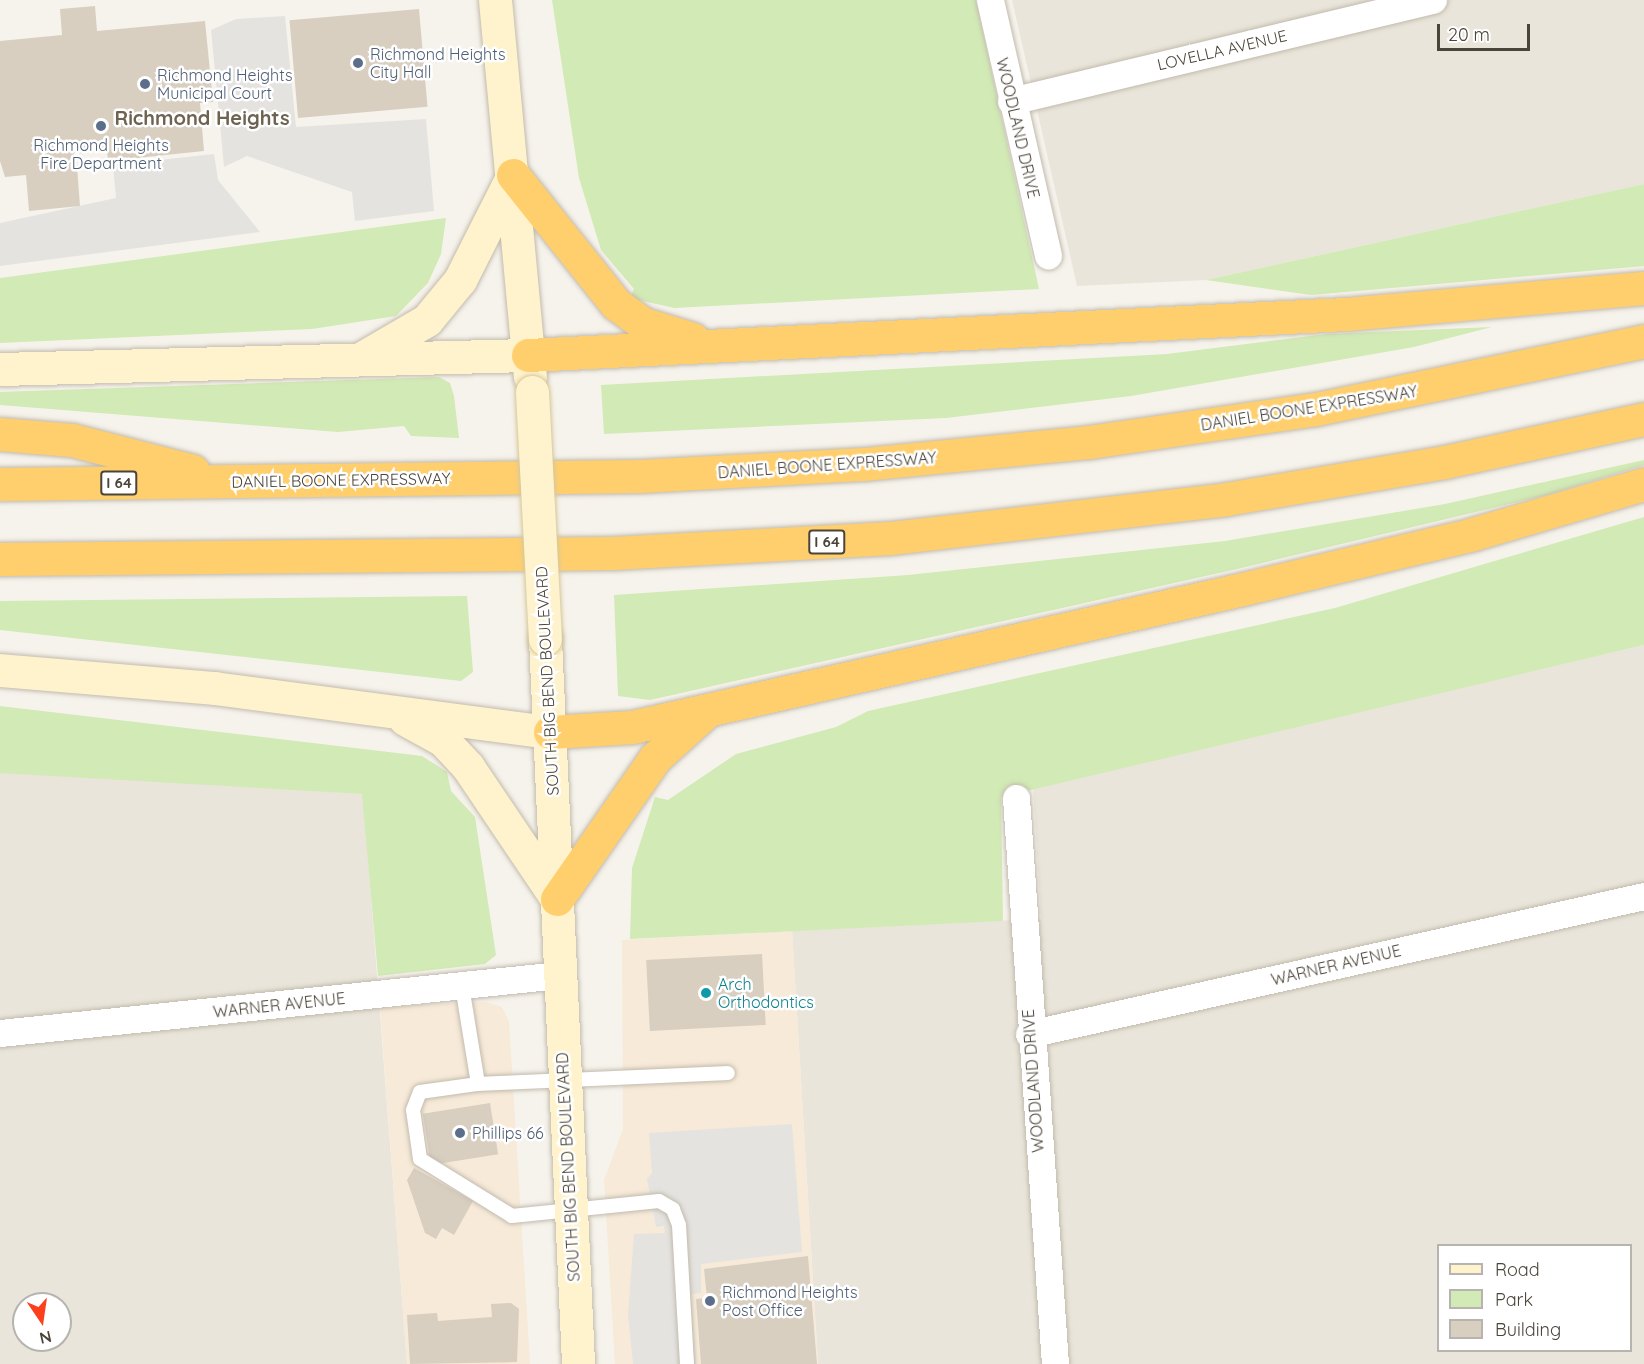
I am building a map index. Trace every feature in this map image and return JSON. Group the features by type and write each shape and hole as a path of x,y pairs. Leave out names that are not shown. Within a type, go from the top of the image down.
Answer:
{"highway":[{"path":"513,175 616,304 644,324 715,345"},
{"path":"528,355 1346,314 1644,288"},
{"name":"DANIEL BOONE EXPRESSWAY","path":"0,484 640,476 977,454 1316,409 1644,341"},
{"name":"I 64","path":"0,559 613,553 891,538 1237,497 1445,462 1644,419"},
{"path":"0,434 72,440 238,482"},
{"path":"550,732 632,727 1380,557 1644,484"},
{"path":"557,899 655,758 709,709"}],"main road":[{"name":"SOUTH BIG BEND BOULEVARD","path":"495,0 532,392 550,732 563,1080 578,1364"},
{"path":"360,359 427,320 460,280 513,175"},
{"path":"0,369 528,355"},
{"path":"0,670 214,688 550,732"},
{"path":"391,711 443,740 457,754 490,794 557,899"}],"street":[{"name":"WOODLAND DRIVE","path":"990,0 1011,101 1048,255"},
{"name":"LOVELLA AVENUE","path":"1011,101 1433,0"},
{"name":"WOODLAND DRIVE","path":"1017,798 1029,1034 1055,1364"},
{"name":"WARNER AVENUE","path":"1029,1034 1644,896"},
{"name":"WARNER AVENUE","path":"0,1033 559,975"}],"lane":[{"path":"462,986 478,1084"},
{"path":"687,1364 679,1225 673,1209 659,1201 512,1216 420,1159 413,1110 420,1092 478,1084 728,1073"}],"shaded area":[{"path":"1012,0 1644,0 1644,184 1206,280 1077,286"},
{"path":"285,16 296,127 426,119 434,211 355,221 352,192 247,156 224,167 211,30 236,19"},
{"path":"214,154 218,180 260,232 0,266 0,223 116,198 113,165"},
{"path":"1644,645 1644,1364 818,1364 792,931 1041,919 1033,786"},
{"path":"16,771 363,794 407,1364 0,1364 0,773"},
{"path":"792,931 818,1364 615,1364 604,1180 623,1129 622,940"},
{"path":"486,1002 502,1007 509,1021 530,1364 407,1364 380,1007"},
{"path":"792,1124 802,1252 701,1264 701,1293 691,1294 696,1364 633,1364 628,1315 634,1234 665,1233 664,1226 656,1227 647,1179 652,1173 649,1133"}],"green space":[{"path":"552,0 976,0 1039,289 674,308 630,298 634,289 601,250 579,178"},
{"path":"1644,184 1644,266 1311,295 1206,280"},
{"path":"446,218 441,254 428,283 396,316 312,329 0,343 0,278"},
{"path":"1492,327 1414,347 1131,396 946,418 604,434 601,385 1167,354 1326,334"},
{"path":"439,377 450,383 454,396 459,438 411,436 404,426 338,432 0,405 0,392"},
{"path":"1644,460 1644,465 1547,495 1237,569 650,700 618,696 614,595 908,575 1225,541 1445,504"},
{"path":"1644,517 1644,645 1001,797 1003,921 630,939 632,868 655,797 668,800 736,754 836,727 868,711 1335,608"},
{"path":"467,596 473,672 461,681 0,630 0,601"},
{"path":"0,706 422,756 447,772 451,791 475,817 496,955 485,964 378,976 362,794 0,773"}],"building":[{"name":"Richmond Heights Fire Department","path":"95,6 97,31 205,21 213,102 200,103 204,151 108,161 107,150 76,153 80,206 29,211 26,175 5,177 0,161 0,41 62,35 60,9"},
{"name":"Richmond Heights City Hall","path":"419,9 428,107 298,118 289,20"},
{"name":"Arch Orthodontics","path":"762,954 766,1025 650,1031 646,960"},
{"name":"Phillips 66","path":"490,1103 498,1154 431,1165 423,1114"},
{"path":"414,1168 473,1201 454,1235 442,1228 436,1239 425,1233 407,1180"},
{"path":"808,1256 817,1364 701,1364 696,1299 707,1298 704,1269"},
{"path":"511,1303 519,1309 517,1362 410,1364 407,1315 437,1313 438,1321 492,1317 491,1304"}],"place":[{"name":"Richmond Heights City Hall","path":"358,63"},
{"name":"Richmond Heights Municipal Court","path":"145,84"},
{"name":"Richmond Heights Fire Department","path":"101,126"},
{"name":"Arch Orthodontics","path":"706,993"},
{"name":"Phillips 66","path":"460,1133"},
{"name":"Richmond Heights Post Office","path":"710,1301"}],"district":[{"name":"Richmond Heights","path":"202,117"}]}
